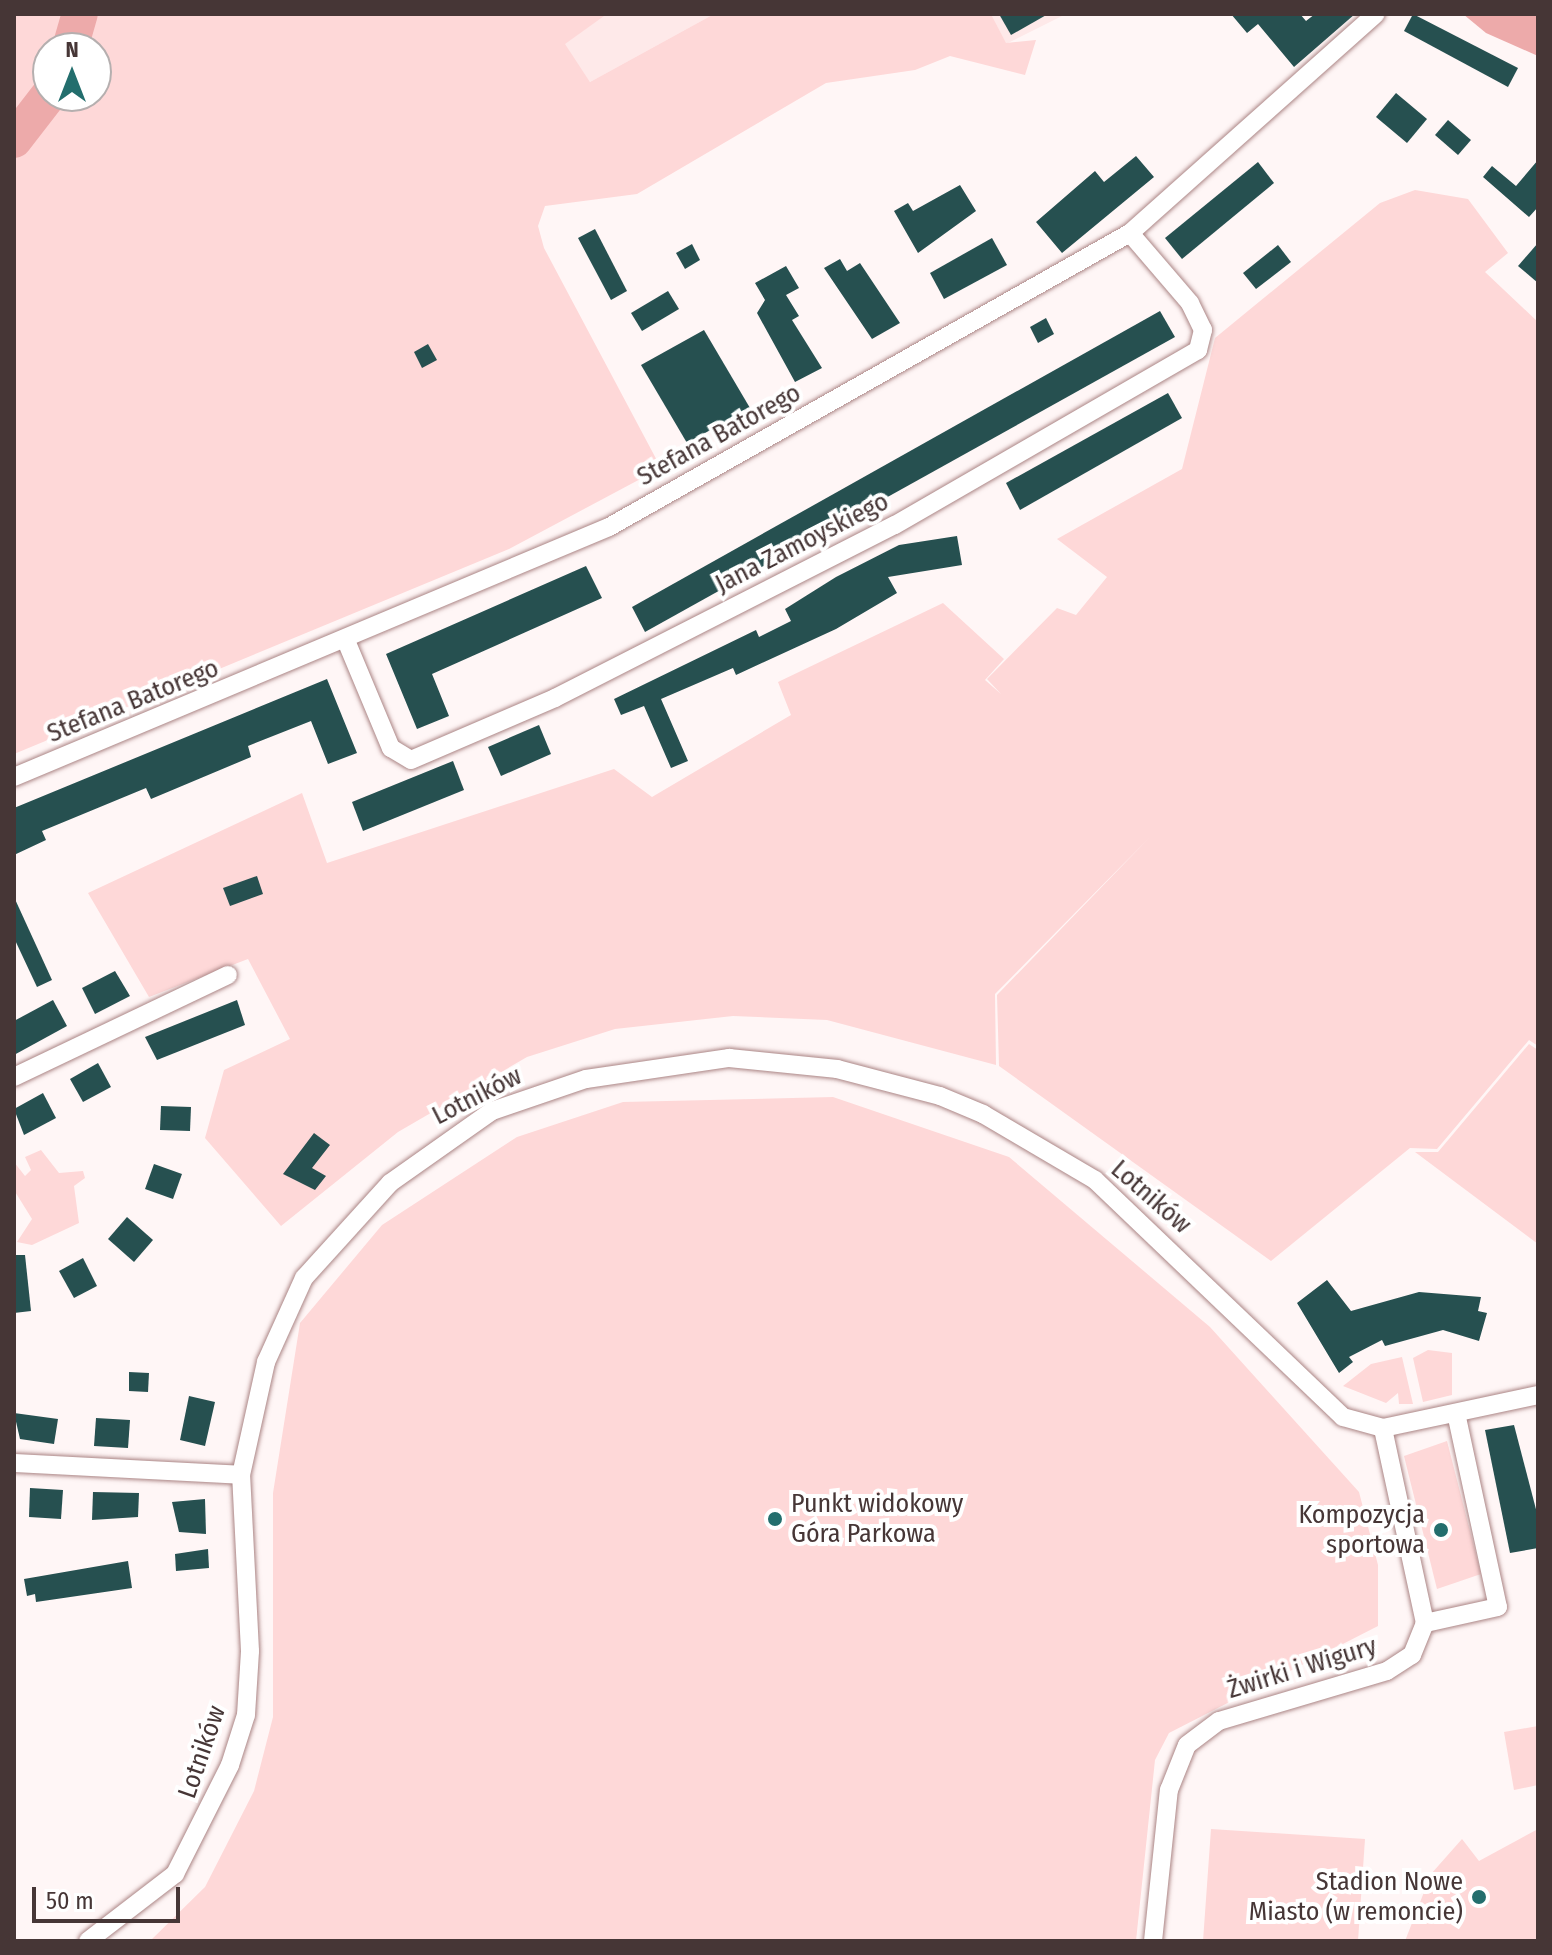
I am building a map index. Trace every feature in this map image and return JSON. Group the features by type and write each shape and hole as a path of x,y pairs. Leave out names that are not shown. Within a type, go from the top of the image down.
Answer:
{"street":[{"name":"Stefana Batorego","path":"14,777 347,643 609,527 1130,233 1376,14"},
{"name":"Jana Zamoyskiego","path":"347,643 391,748 411,760 555,698 895,525 1198,350 1203,330 1190,303 1130,233"},
{"path":"14,1077 228,975"},
{"name":"Lotników","path":"88,1941 175,1874 230,1765 246,1715 250,1651 241,1475 266,1362 304,1278 399,1175 492,1111 550,1089 729,1058 837,1069 940,1096 1059,1156 1173,1249 1343,1417 1383,1428"},
{"path":"1456,1413 1498,1607 1425,1623 1383,1428 1538,1395"},
{"path":"14,1463 241,1475"},
{"name":"Żwirki i Wigury","path":"1153,1941 1169,1790 1187,1745 1219,1721 1387,1671 1412,1655 1425,1623"}],"shaded area":[{"path":"14,14 607,14 565,44 590,82 714,14 991,14 1006,43 1036,40 1025,75 950,56 915,70 826,83 637,194 545,206 538,226 544,248 661,468 509,549 14,754"},
{"path":"607,14 714,14 590,82 564,44"},
{"path":"991,14 1066,14 1006,44"},
{"path":"1463,14 1538,14 1538,56 1486,33"},
{"path":"1415,190 1468,199 1508,253 1485,272 1538,322 1538,1046 1529,1040 1437,1149 1410,1148 1271,1261 999,1066 997,995 1150,837 995,994 996,1065 827,1020 733,1016 615,1029 527,1057 398,1132 281,1226 205,1138 224,1070 290,1039 248,959 149,997 88,893 302,793 327,863 614,769 652,797 791,715 778,682 943,603 1004,659 985,680 1001,694 987,679 1057,608 1076,615 1107,577 1057,539 1182,469 1215,338 1380,203"},
{"path":"1529,1044 1538,1050 1538,1244 1415,1152 1438,1152"},
{"path":"833,1097 1009,1157 1210,1327 1359,1492 1378,1565 1378,1626 1169,1733 1155,1760 1136,1941 150,1941 205,1887 254,1791 273,1717 273,1493 300,1323 382,1225 517,1137 623,1102"},
{"path":"41,1150 59,1173 83,1171 85,1178 74,1186 79,1223 32,1245 17,1242 32,1219 14,1190 14,1162 25,1176 31,1170 25,1157"},
{"path":"1428,1350 1452,1353 1452,1395 1423,1402 1413,1358"},
{"path":"1402,1357 1413,1404 1399,1404 1398,1393 1386,1403 1343,1386 1371,1364"},
{"path":"1447,1441 1481,1574 1437,1589 1404,1456"},
{"path":"1538,1726 1538,1785 1514,1790 1504,1732"},
{"path":"1211,1829 1365,1839 1358,1941 1203,1941"},
{"name":"Stadion Nowe Miasto (w remoncie)","path":"1538,1829 1538,1941 1405,1941 1431,1874 1462,1839 1479,1861"}],"building":[{"path":"999,14 1048,14 1011,35"},
{"path":"1231,14 1300,14 1306,21 1315,14 1355,14 1294,67 1258,24 1247,33"},
{"path":"1413,14 1518,68 1508,87 1404,31"},
{"path":"1396,93 1427,119 1407,143 1376,117"},
{"path":"1448,120 1471,140 1458,155 1435,135"},
{"path":"1136,156 1154,177 1062,253 1036,222 1095,171 1104,182"},
{"path":"1538,160 1538,207 1529,217 1483,177 1492,166 1516,186"},
{"path":"1258,162 1274,183 1182,259 1165,238"},
{"path":"960,185 976,211 918,253 894,211 908,203 913,211"},
{"path":"595,229 627,291 611,300 578,238"},
{"path":"992,238 1007,265 944,299 930,273"},
{"path":"1538,243 1538,283 1518,266"},
{"path":"692,244 700,260 685,269 676,253"},
{"path":"1278,245 1291,262 1256,289 1243,273"},
{"path":"840,259 847,271 860,263 900,323 872,339 824,268"},
{"path":"786,266 799,288 786,295 799,316 792,320 822,368 795,382 757,313 765,300 755,283"},
{"path":"668,291 679,309 642,331 631,313"},
{"path":"1160,311 1175,337 645,632 632,607"},
{"path":"1046,318 1054,334 1038,343 1030,327"},
{"path":"704,330 750,408 687,443 641,365"},
{"path":"428,344 437,360 422,368 414,352"},
{"path":"1168,393 1182,418 1020,510 1006,483"},
{"path":"957,536 962,565 888,577 897,593 836,629 736,675 733,668 661,699 688,761 671,768 644,706 621,715 614,699 756,630 759,637 791,621 785,609 836,577 899,545"},
{"path":"586,566 602,598 432,674 449,716 417,729 386,654"},
{"path":"327,679 357,753 328,764 311,721 248,746 251,757 151,799 146,788 42,831 46,840 14,855 14,808"},
{"path":"539,725 551,754 501,776 488,747"},
{"path":"453,761 464,790 363,831 352,802"},
{"path":"257,876 263,894 230,906 223,888"},
{"path":"14,897 52,980 37,987 14,938"},
{"path":"115,971 130,996 95,1014 82,988"},
{"path":"53,1000 67,1026 14,1055 14,1021"},
{"path":"237,1000 245,1025 157,1060 145,1037"},
{"path":"98,1063 111,1087 83,1102 70,1079"},
{"path":"43,1093 56,1118 24,1135 14,1109"},
{"path":"161,1106 191,1107 190,1131 160,1130"},
{"path":"314,1133 330,1145 312,1168 326,1176 315,1190 283,1174"},
{"path":"154,1164 182,1174 173,1199 145,1189"},
{"path":"127,1217 153,1240 134,1262 108,1239"},
{"path":"14,1255 25,1255 31,1311 14,1313"},
{"path":"83,1258 97,1286 74,1298 59,1271"},
{"path":"1327,1280 1351,1311 1419,1292 1481,1297 1478,1311 1487,1313 1479,1341 1443,1330 1385,1346 1382,1340 1349,1357 1353,1362 1339,1373 1297,1303"},
{"path":"129,1372 149,1373 148,1392 129,1391"},
{"path":"189,1396 215,1402 205,1446 180,1440"},
{"path":"14,1413 58,1419 54,1444 20,1439"},
{"path":"96,1418 130,1420 128,1448 94,1446"},
{"path":"1514,1425 1538,1517 1538,1548 1510,1553 1485,1430"},
{"path":"30,1488 63,1490 61,1519 29,1517"},
{"path":"93,1492 139,1493 138,1517 92,1520"},
{"path":"205,1499 206,1534 179,1532 172,1502"},
{"path":"208,1549 209,1568 176,1571 175,1554"},
{"path":"128,1561 132,1588 36,1602 35,1594 27,1596 24,1579"}],"waterway":[{"path":"75,32 80,14"},
{"path":"14,140 36,112"}],"place":[{"name":"Punkt widokowy Góra Parkowa","path":"775,1519"},
{"name":"Kompozycja sportowa","path":"1441,1530"},
{"name":"Stadion Nowe Miasto (w remoncie)","path":"1479,1897"}]}
